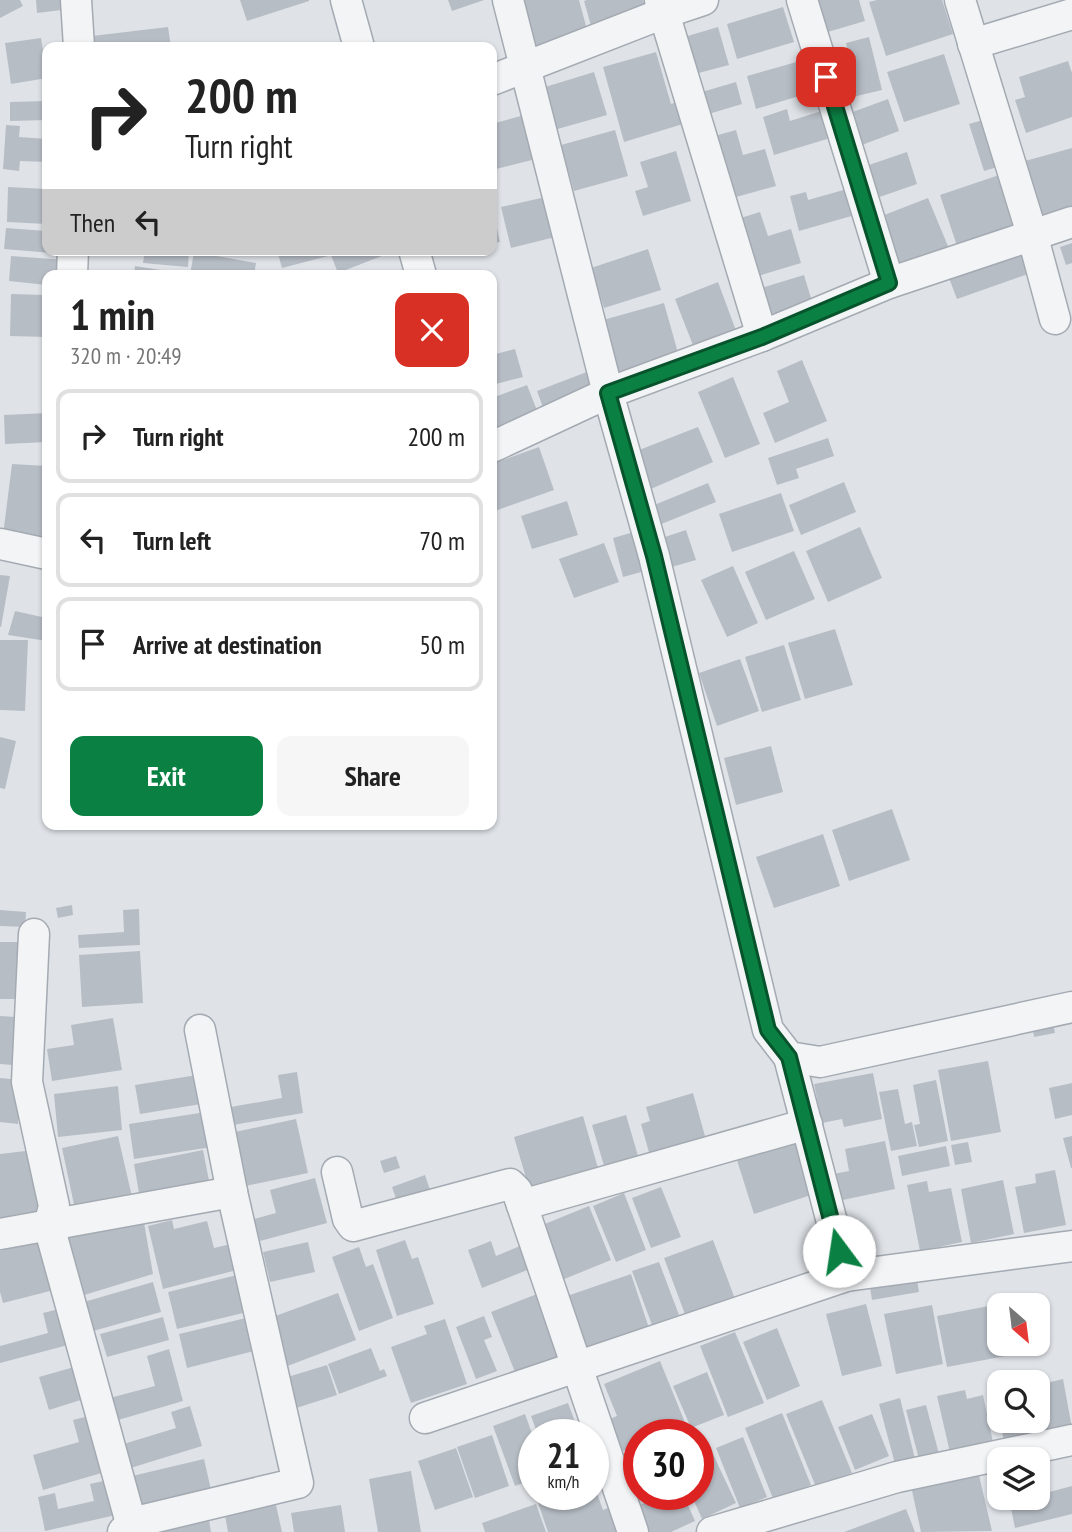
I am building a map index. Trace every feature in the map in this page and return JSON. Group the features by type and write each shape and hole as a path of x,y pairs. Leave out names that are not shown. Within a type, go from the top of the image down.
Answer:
{"street":[{"path":"76,0 79,42"},
{"path":"346,0 358,42"},
{"path":"508,0 608,393 654,556 768,1030 789,1057 846,1276"},
{"path":"497,78 525,69 662,6 703,0"},
{"path":"802,0 889,283"},
{"path":"960,0 1032,234 1055,319"},
{"path":"662,6 762,337"},
{"path":"973,44 1072,15"},
{"path":"497,445 608,393 762,337 889,283 1072,222"},
{"path":"0,544 42,553"},
{"path":"34,934 27,1082 54,1206 49,1226 127,1527 298,1483 232,1192 200,1030"},
{"path":"789,1057 820,1062 1072,1007"},
{"path":"522,1205 807,1124"},
{"path":"337,1172 348,1219 354,1226 510,1184 517,1191 633,1532"},
{"path":"0,1234 232,1192"},
{"path":"425,1418 846,1276 1072,1246"},
{"path":"712,1532 897,1477 1072,1440"}],"building":[{"path":"0,0 20,0 23,6 0,18"},
{"path":"36,0 69,0 70,9 37,13"},
{"path":"240,0 309,0 309,1 247,21"},
{"path":"448,0 484,0 452,11"},
{"path":"519,0 579,0 589,37 534,53"},
{"path":"643,0 648,16 593,33 584,1"},
{"path":"811,0 859,0 865,21 821,34"},
{"path":"942,0 953,34 886,56 869,2"},
{"path":"783,7 794,42 737,59 727,24"},
{"path":"168,27 170,42 93,42 92,36"},
{"path":"718,27 729,65 691,75 681,38"},
{"path":"869,37 882,90 836,101 826,61 849,55 846,43"},
{"path":"41,38 42,79 11,84 5,43"},
{"path":"656,52 671,104 677,102 683,124 624,142 603,67"},
{"path":"944,54 960,104 904,122 887,72"},
{"path":"800,61 809,93 756,109 747,76"},
{"path":"1068,61 1072,73 1072,117 1026,133 1015,100 1025,97 1019,77"},
{"path":"594,72 607,115 554,130 542,88"},
{"path":"736,82 742,104 702,116 695,94"},
{"path":"888,99 899,131 854,148 842,116"},
{"path":"42,101 42,120 10,121 10,102"},
{"path":"787,109 790,121 828,109 837,136 774,155 763,117"},
{"path":"528,114 540,158 497,169 497,123"},
{"path":"990,118 1004,165 984,171 969,124"},
{"path":"6,125 20,126 19,137 42,139 42,162 20,161 19,171 3,169"},
{"path":"615,130 628,176 574,191 561,145"},
{"path":"736,130 743,155 765,149 776,186 729,199 711,137"},
{"path":"1072,148 1072,212 1042,220 1025,161"},
{"path":"676,151 691,201 643,216 635,191 648,187 640,162"},
{"path":"907,152 917,184 871,200 860,168"},
{"path":"1002,174 1019,226 957,246 940,195"},
{"path":"8,187 42,189 42,224 7,222"},
{"path":"847,189 855,215 799,231 790,196 806,192 808,200"},
{"path":"550,196 559,236 511,248 501,207"},
{"path":"928,198 950,251 901,271 879,217"},
{"path":"760,212 768,236 791,229 801,263 748,279 731,221"},
{"path":"6,228 42,231 42,252 4,249"},
{"path":"1072,243 1072,263 1066,265 1060,247"},
{"path":"648,249 661,290 604,308 591,268"},
{"path":"1024,251 1031,273 957,299 949,278"},
{"path":"11,256 66,260 65,270 42,270 42,284 9,281"},
{"path":"144,256 189,256 188,267 143,263"},
{"path":"193,256 217,256 256,263 255,270 191,270"},
{"path":"279,256 328,256 282,268"},
{"path":"331,256 382,256 346,270 337,270"},
{"path":"135,266 161,270 135,270"},
{"path":"804,275 814,308 768,322 758,289"},
{"path":"718,282 738,336 696,353 675,299"},
{"path":"11,294 42,295 42,337 10,336"},
{"path":"664,303 680,360 619,377 603,320"},
{"path":"515,349 523,377 497,384 497,354"},
{"path":"802,360 827,421 775,443 763,413 789,402 777,371"},
{"path":"592,370 600,392 545,413 537,391"},
{"path":"733,377 760,444 725,458 698,392"},
{"path":"527,385 540,418 497,435 497,396"},
{"path":"42,413 42,442 5,444 4,415"},
{"path":"698,427 713,462 644,492 634,452"},
{"path":"828,438 834,456 796,469 799,478 777,485 768,458"},
{"path":"539,447 554,490 497,510 497,462"},
{"path":"12,464 42,466 42,540 3,535"},
{"path":"844,482 856,512 801,535 789,505"},
{"path":"708,483 716,502 654,527 647,508"},
{"path":"781,493 794,531 732,552 719,514"},
{"path":"567,501 578,535 532,549 521,516"},
{"path":"860,527 882,578 828,602 806,551"},
{"path":"641,530 652,569 623,577 613,538"},
{"path":"686,530 696,560 668,568 659,539"},
{"path":"604,543 619,582 574,598 559,559"},
{"path":"794,551 815,599 766,620 745,572"},
{"path":"733,566 758,623 727,637 701,580"},
{"path":"0,575 10,576 1,627 0,627"},
{"path":"15,611 42,617 42,640 8,635"},
{"path":"835,629 853,685 805,699 788,643"},
{"path":"0,640 28,640 25,711 0,710"},
{"path":"784,645 801,700 762,712 745,657"},
{"path":"740,659 759,711 717,726 699,673"},
{"path":"0,737 16,741 5,789 0,788"},
{"path":"771,746 783,792 736,805 724,758"},
{"path":"892,809 910,860 849,881 832,830"},
{"path":"823,834 840,886 774,908 756,857"},
{"path":"72,905 73,915 58,918 56,908"},
{"path":"139,909 140,945 79,948 78,935 124,932 123,910"},
{"path":"0,910 26,912 25,927 0,926"},
{"path":"0,942 22,942 22,999 0,999"},
{"path":"140,951 143,1003 82,1007 79,955"},
{"path":"0,1016 16,1017 12,1065 0,1064"},
{"path":"113,1018 122,1070 52,1081 47,1049 74,1045 71,1025"},
{"path":"1052,1018 1055,1033 1034,1037 1032,1022"},
{"path":"988,1061 1001,1132 951,1141 938,1070"},
{"path":"297,1072 303,1113 227,1126 225,1108 282,1098 278,1075"},
{"path":"873,1073 882,1119 844,1127 842,1119 822,1123 814,1084"},
{"path":"197,1075 201,1104 140,1114 135,1085"},
{"path":"0,1078 22,1080 18,1124 0,1122"},
{"path":"936,1080 948,1141 919,1147 914,1125 920,1124 913,1085"},
{"path":"1072,1083 1072,1115 1055,1119 1049,1088"},
{"path":"118,1086 122,1130 58,1137 54,1094"},
{"path":"898,1089 905,1124 912,1122 917,1146 891,1151 879,1092"},
{"path":"693,1093 708,1147 652,1163 641,1124 650,1121 646,1107"},
{"path":"206,1112 212,1147 134,1159 129,1124"},
{"path":"626,1115 641,1166 607,1176 592,1125"},
{"path":"583,1116 600,1175 531,1195 514,1137"},
{"path":"296,1119 308,1173 241,1187 230,1133"},
{"path":"798,1133 817,1193 754,1214 735,1154"},
{"path":"118,1136 133,1201 76,1214 62,1148"},
{"path":"1072,1136 1072,1168 1071,1168 1063,1138"},
{"path":"885,1141 895,1189 838,1201 833,1174 849,1171 845,1149"},
{"path":"968,1142 972,1162 955,1165 951,1145"},
{"path":"946,1146 950,1166 902,1176 898,1156"},
{"path":"34,1150 42,1218 0,1223 0,1154"},
{"path":"203,1150 210,1186 140,1199 134,1164"},
{"path":"396,1156 400,1168 384,1173 380,1161"},
{"path":"1055,1170 1066,1225 1024,1233 1015,1187 1036,1183 1035,1174"},
{"path":"425,1175 432,1196 399,1207 392,1187"},
{"path":"315,1178 327,1223 260,1241 254,1219 276,1213 270,1190"},
{"path":"1003,1180 1014,1234 971,1243 961,1189"},
{"path":"927,1181 929,1192 951,1188 962,1242 920,1251 907,1185"},
{"path":"661,1187 681,1237 651,1248 632,1198"},
{"path":"624,1193 646,1250 616,1262 593,1206"},
{"path":"589,1206 611,1260 557,1282 535,1228"},
{"path":"143,1217 153,1274 81,1296 63,1238"},
{"path":"172,1220 174,1229 207,1221 214,1248 231,1244 237,1270 163,1289 148,1226"},
{"path":"41,1240 54,1290 3,1303 0,1292 0,1251"},
{"path":"405,1240 412,1259 418,1257 434,1304 397,1316 376,1250"},
{"path":"713,1240 735,1299 686,1317 664,1258"},
{"path":"491,1241 496,1256 527,1243 535,1267 482,1288 468,1250"},
{"path":"308,1242 315,1272 270,1282 263,1252"},
{"path":"359,1247 366,1267 373,1264 393,1318 359,1331 332,1257"},
{"path":"659,1262 679,1315 652,1325 632,1271"},
{"path":"916,1273 919,1292 872,1300 869,1281"},
{"path":"631,1274 649,1328 586,1350 567,1296"},
{"path":"237,1275 247,1312 177,1329 168,1292"},
{"path":"153,1282 161,1312 86,1333 77,1304"},
{"path":"338,1293 356,1340 277,1370 270,1318"},
{"path":"537,1294 562,1359 517,1377 491,1312"},
{"path":"866,1304 882,1366 842,1376 826,1314"},
{"path":"932,1305 943,1364 896,1374 884,1314"},
{"path":"987,1306 987,1356 1006,1356 947,1367 937,1316"},
{"path":"59,1309 68,1345 0,1363 0,1346 48,1333 43,1313"},
{"path":"484,1316 492,1337 484,1340 497,1371 476,1379 456,1327"},
{"path":"163,1317 169,1340 107,1357 100,1334"},
{"path":"246,1318 254,1351 187,1368 179,1334"},
{"path":"445,1319 467,1384 411,1403 391,1347 427,1334 424,1326"},
{"path":"777,1328 800,1386 767,1400 743,1342"},
{"path":"735,1332 764,1403 728,1417 700,1346"},
{"path":"371,1348 380,1371 384,1369 387,1376 339,1394 328,1364"},
{"path":"169,1349 183,1401 108,1423 102,1400 155,1386 147,1356"},
{"path":"660,1361 684,1419 623,1419 623,1451 618,1453 609,1431 609,1419 617,1416 604,1384"},
{"path":"327,1365 337,1395 290,1410 281,1379"},
{"path":"74,1367 84,1399 49,1410 39,1377"},
{"path":"707,1372 724,1415 714,1419 687,1419 673,1386"},
{"path":"1063,1379 1072,1428 1050,1433 1050,1382"},
{"path":"965,1390 967,1399 983,1395 987,1433 991,1433 994,1447 951,1457 937,1396"},
{"path":"900,1398 915,1459 895,1464 879,1404"},
{"path":"822,1400 852,1473 816,1487 786,1414"},
{"path":"568,1403 574,1419 532,1419 531,1416"},
{"path":"926,1405 939,1454 919,1459 906,1410"},
{"path":"190,1406 202,1446 124,1470 117,1446 176,1428 171,1412"},
{"path":"782,1413 811,1485 774,1501 745,1428"},
{"path":"525,1414 527,1419 518,1419 518,1485 515,1486 493,1426"},
{"path":"872,1414 889,1456 855,1470 838,1427"},
{"path":"89,1416 105,1472 43,1490 33,1455 79,1442 73,1420"},
{"path":"1002,1433 1048,1433 1004,1442"},
{"path":"492,1435 509,1486 475,1498 457,1447"},
{"path":"743,1437 767,1497 740,1508 716,1448"},
{"path":"456,1448 473,1497 435,1510 418,1461"},
{"path":"714,1456 736,1503 702,1519 698,1510 714,1510"},
{"path":"204,1459 211,1490 135,1509 128,1477"},
{"path":"411,1471 421,1532 378,1532 369,1479"},
{"path":"978,1471 992,1531 921,1532 911,1486"},
{"path":"108,1480 116,1515 45,1531 38,1497 55,1493 58,1509 94,1501 90,1484"},
{"path":"1072,1486 1072,1514 1015,1528 1011,1510 1050,1510 1050,1492"},
{"path":"276,1505 282,1532 228,1532 225,1515"},
{"path":"341,1505 345,1532 294,1532 291,1513"},
{"path":"615,1505 625,1532 548,1532 540,1510 609,1510"},
{"path":"906,1509 915,1532 844,1532"},
{"path":"519,1510 538,1510 546,1532 485,1532 482,1523"},
{"path":"634,1510 690,1510 695,1521 671,1532 644,1532"},
{"path":"209,1520 211,1532 157,1532 157,1531"}],"route":[{"path":"826,77 889,283 762,337 608,393 654,556 768,1030 789,1057 839,1251"}]}
